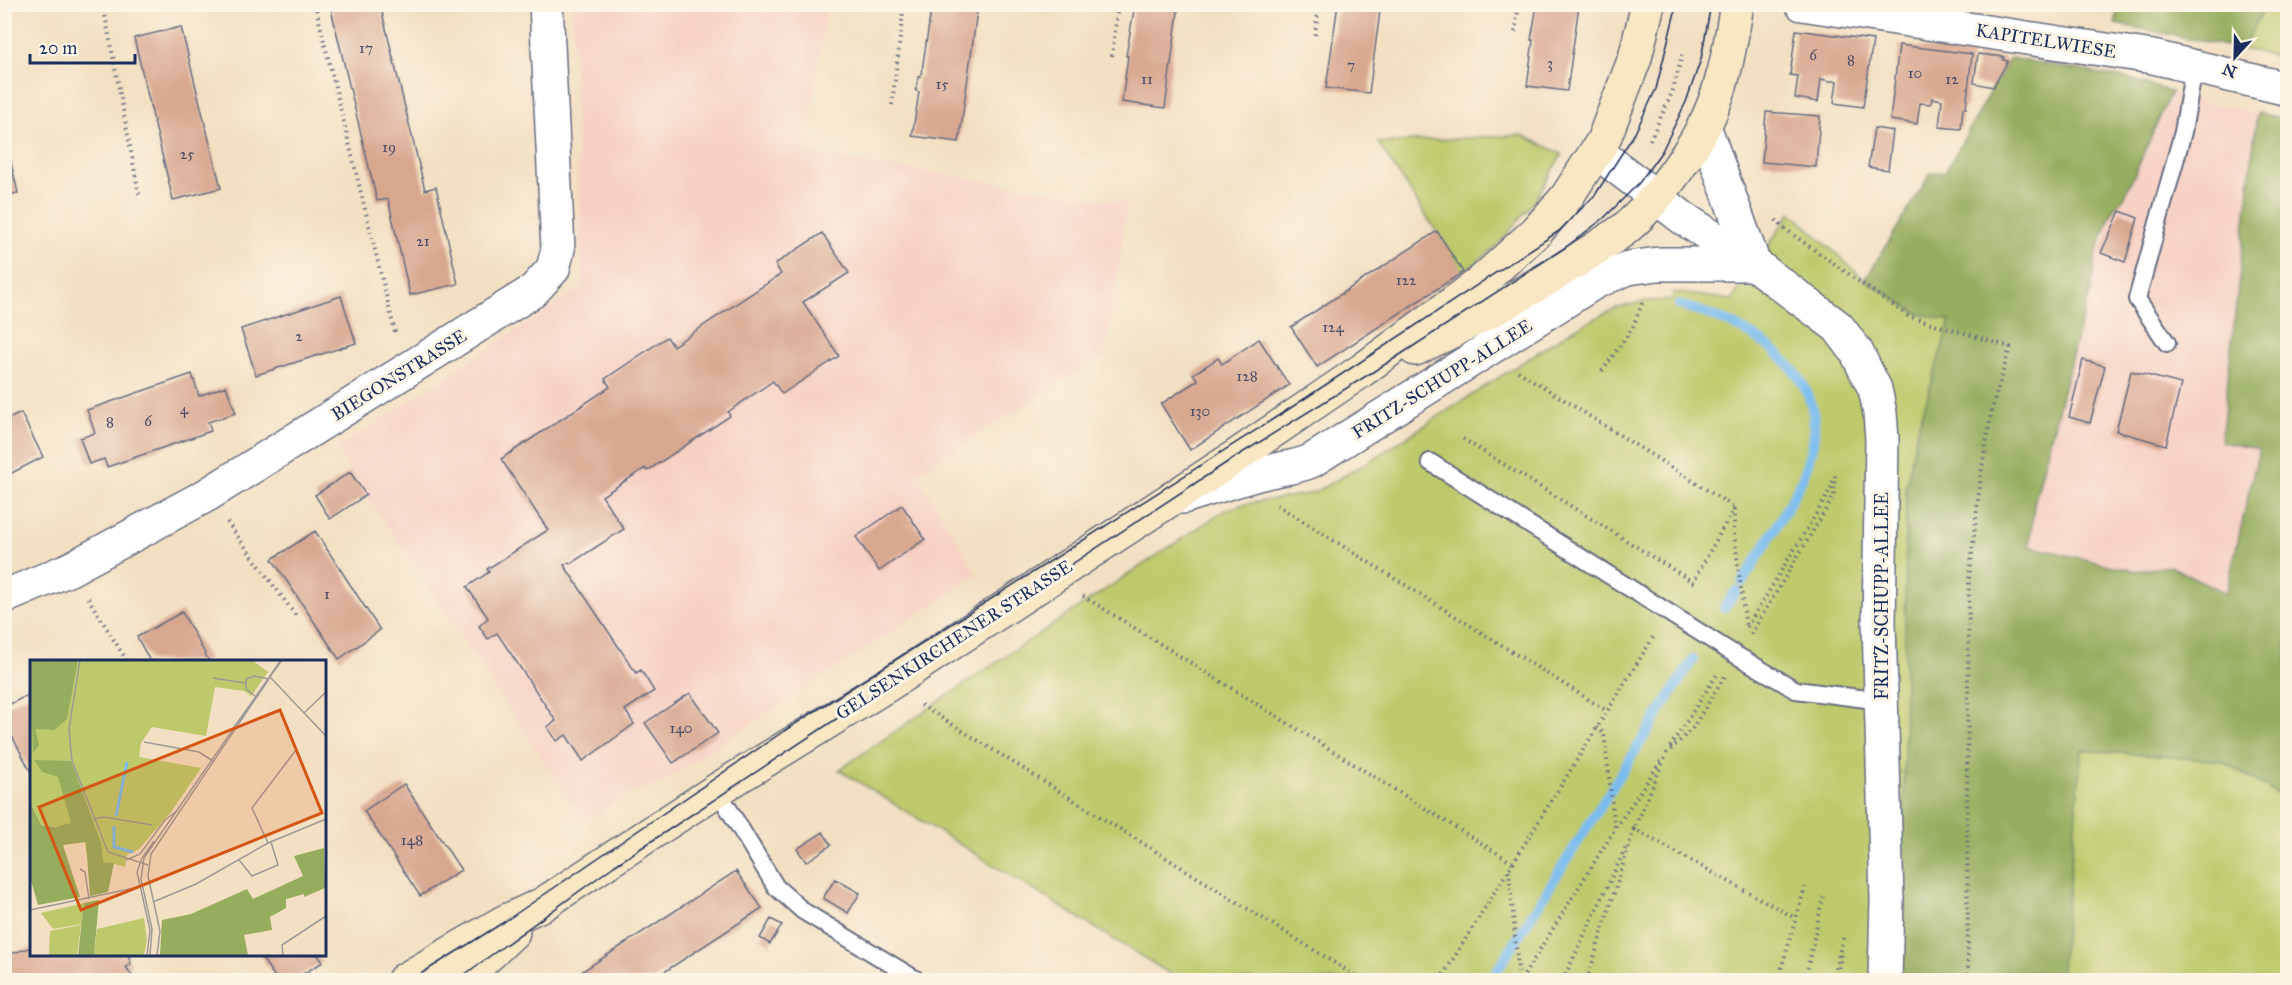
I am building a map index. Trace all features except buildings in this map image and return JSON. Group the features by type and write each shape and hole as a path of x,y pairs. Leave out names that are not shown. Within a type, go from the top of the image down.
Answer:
{"main road":[{"name":"GELSENKIRCHENER STRASSE","path":"404,981 504,922 543,904 717,790 889,684 1361,371 1479,284 1537,231 1566,198 1597,152 1619,106 1635,58 1648,4"},
{"name":"GELSENKIRCHENER STRASSE","path":"1361,371 1392,360 1474,322 1550,278 1623,230 1679,168 1704,126 1726,67 1737,4"},
{"name":"GELSENKIRCHENER STRASSE","path":"462,981 543,904"}],"street":[{"name":"BIEGONSTRASSE","path":"4,597 70,569 207,495 533,291 553,269 558,249 546,4"},
{"name":"KAPITELWIESE","path":"1802,4 2153,57 2288,88"},
{"path":"1704,126 1754,264"},
{"path":"1597,152 1655,197"},
{"name":"FRITZ-SCHUPP-ALLEE","path":"1655,197 1754,264 1838,327 1856,351 1875,389 1882,439 1879,623 1887,900 1886,981"},
{"name":"FRITZ-SCHUPP-ALLEE","path":"1165,503 1272,471 1298,467 1311,461 1595,282 1628,268 1658,264 1754,264"}],"lane":[{"path":"2167,343 2137,298 2183,132 2193,67"},
{"path":"1430,462 1730,660 1796,690 1882,701"},
{"path":"717,790 776,887 803,911 916,981"}],"path":[{"path":"104,4 139,194"},
{"path":"315,4 405,371"},
{"path":"892,105 904,4"},
{"path":"1112,56 1118,4"},
{"path":"1316,35 1319,4"},
{"path":"1515,32 1519,4"},
{"path":"1650,140 1672,93 1683,53"},
{"path":"1769,211 1782,227 1908,316 2010,346 1992,409 1981,474 1969,579 1968,981"},
{"path":"1602,371 1632,328 1645,294"},
{"path":"1522,374 1734,507"},
{"path":"1463,439 1693,582 1734,507"},
{"path":"1520,981 1616,829 1730,660 1834,496 1835,475 1827,496 1741,637"},
{"path":"207,495 296,616"},
{"path":"1270,501 1607,711"},
{"path":"1734,507 1734,533 1746,628"},
{"path":"70,569 126,660"},
{"path":"1083,596 1513,863"},
{"path":"1440,981 1654,636 1644,630"},
{"path":"1563,981 1667,753 1692,729 1730,660"},
{"path":"921,705 1362,981"},
{"path":"1596,728 1604,733 1616,829"},
{"path":"1634,829 1795,918"},
{"path":"1587,981 1634,829"},
{"path":"1509,869 1520,981"},
{"path":"1778,981 1805,887"},
{"path":"1805,981 1823,897"},
{"path":"1832,981 1844,935 1838,981"}],"shaded area":[{"path":"572,5 827,5 806,153 1127,203 1106,355 917,473 977,575 657,786 638,789 584,822 336,449 582,287"},
{"path":"2171,92 2207,103 2257,113 2221,441 2259,448 2226,593 2170,566 2134,571 2029,546 2034,504 2075,343 2091,290 2095,257 2113,209 2124,198"}],"green space":[{"path":"2118,4 2266,5 2242,49 2115,24"},
{"path":"2266,4 2287,5 2287,58 2242,49"},
{"path":"2010,58 2130,79 2171,92 2124,198 2113,209 2095,257 2091,290 2075,343 2034,504 2029,546 2134,571 2170,566 2226,593 2259,449 2221,442 2257,113 2287,119 2287,799 2221,761 2082,750 2060,980 1897,980 1904,806 1906,487 1917,432 1950,321 1917,313 1865,280 1931,173 1945,172"},
{"path":"1522,135 1562,154 1534,202 1497,246 1463,272 1378,143"},
{"path":"1791,212 1865,280 1917,313 2075,343 2034,504 2029,546 2221,761 2287,799 2287,980 1180,980 839,770 1225,510 1245,504 1313,493 1365,464 1572,330 1616,308 1646,301 1673,300 1673,292 1732,300"}],"waterway":[{"path":"1679,305 1726,322 1771,348 1789,365 1803,385 1812,408 1814,434 1805,471 1789,505 1742,582"},
{"path":"1724,608 1736,591"},
{"path":"1491,980 1693,659"}],"tram line":[{"path":"411,980 504,922 784,731 1292,407 1559,231 1595,195 1635,133 1656,89 1677,4"},
{"path":"457,980 614,866 1229,461 1392,360 1566,247 1604,218 1639,183 1662,151 1686,102 1701,59 1711,4"}]}
